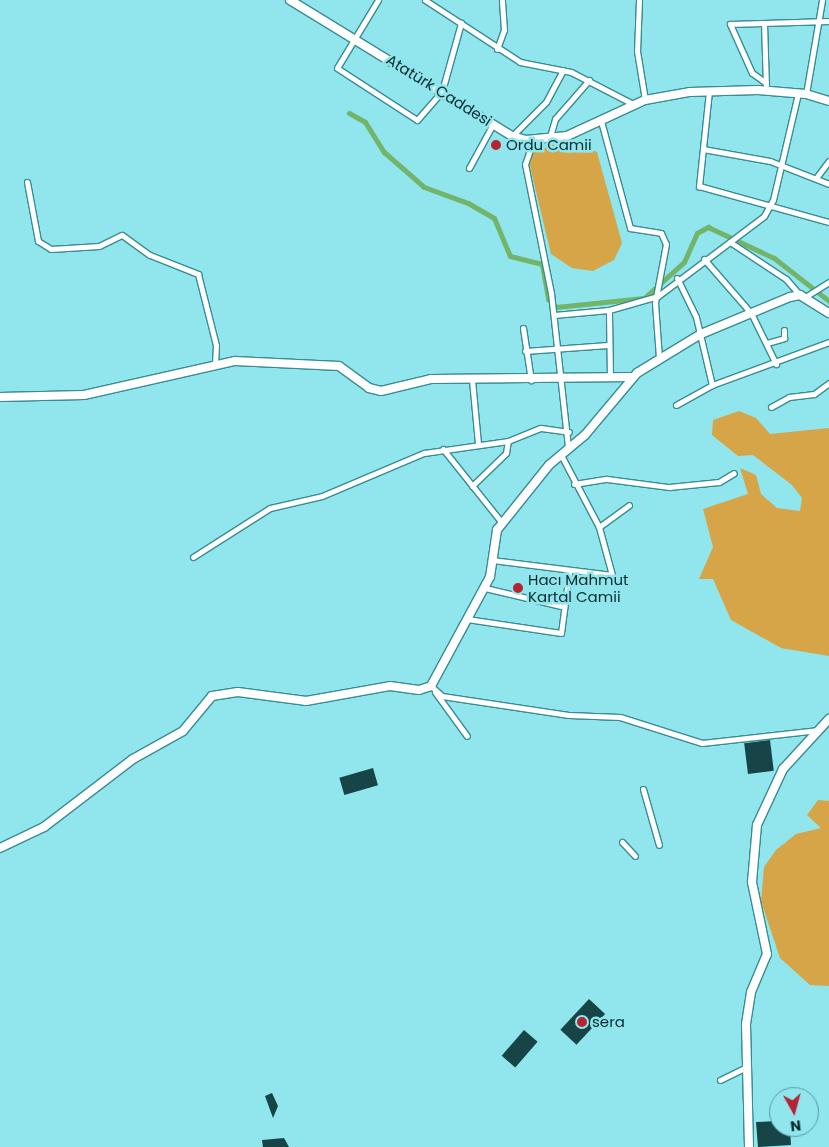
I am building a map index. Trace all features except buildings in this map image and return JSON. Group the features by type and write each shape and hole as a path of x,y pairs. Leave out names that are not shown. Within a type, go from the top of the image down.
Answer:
{"street":[{"name":"Atatürk Caddesi","path":"290,0 442,91 512,136 533,140 549,140 601,121 645,100 709,91 766,87 806,94 829,101"},
{"path":"378,0 337,68 417,120 442,91 460,23"},
{"path":"426,0 497,49 520,62 563,70 589,80 635,105"},
{"path":"497,49 504,30 502,0"},
{"path":"640,0 637,51 645,100"},
{"path":"806,94 822,0"},
{"path":"766,87 752,73 730,24 829,21"},
{"path":"764,23 766,87"},
{"path":"512,136 546,102 563,70"},
{"path":"549,140 555,118 589,80"},
{"path":"709,91 699,186 829,222"},
{"path":"554,315 609,310 658,296 677,278 742,236 770,207 798,93"},
{"path":"601,121 630,228 664,236 657,280 658,358"},
{"path":"469,168 493,124"},
{"path":"533,140 525,164 551,293 569,432 568,448"},
{"path":"703,149 782,164 829,184"},
{"path":"816,178 829,161"},
{"path":"27,182 38,241 51,249 99,246 122,236 150,255 198,274 216,345 215,362"},
{"path":"732,241 786,279 802,296 829,313"},
{"path":"704,259 752,313 776,364"},
{"path":"677,278 701,334 712,385"},
{"path":"0,848 44,827 133,759 183,731 212,696 238,692 306,700 390,686 419,690 430,686 485,588 502,523 632,377 658,358 701,334 752,313 814,292 829,282"},
{"path":"609,310 608,345 610,377"},
{"path":"523,328 531,381"},
{"path":"767,343 784,338 784,330"},
{"path":"676,406 712,385 776,364 829,342"},
{"path":"525,351 608,345"},
{"path":"0,397 84,395 215,362 340,366 369,388 380,391 424,379 531,381 632,377"},
{"path":"472,380 478,444"},
{"path":"771,407 789,397 814,394 829,384"},
{"path":"193,557 270,508 322,496 388,466 443,449 508,441 541,428 569,432"},
{"path":"472,486 506,453 508,441"},
{"path":"443,449 502,523"},
{"path":"492,560 569,573 612,575 599,527 574,484 561,455"},
{"path":"574,484 607,479 669,487 719,482 734,473"},
{"path":"599,527 629,505"},
{"path":"467,618 560,633 561,606 569,573"},
{"path":"485,588 561,606"},
{"path":"430,686 442,696 569,715 620,717 702,743 818,730"},
{"path":"430,686 467,736"},
{"path":"749,1147 746,1024 751,992 767,954 752,882 757,825 782,769 829,719"},
{"path":"643,790 659,845"},
{"path":"622,842 635,856"},
{"path":"720,1080 748,1067"}],"shaded area":[{"path":"564,141 597,152 622,243 614,260 593,271 572,268 551,254 527,154"},
{"path":"739,411 756,418 770,434 829,428 829,656 781,648 731,620 713,579 699,579 713,547 703,509 748,494 740,468 756,475 761,494 777,508 800,511 802,498 792,485 753,455 738,456 712,435 713,420"},
{"path":"818,800 829,801 829,986 810,985 780,958 761,901 764,867 776,850 796,834 821,828 807,815"}],"waterway":[{"path":"349,113 365,122 384,152 424,187 468,203 494,218 510,256 542,264 548,299 556,307 644,298 684,262 697,233 708,227 774,258 829,301"}],"place":[{"name":"Ordu Camii","path":"496,145"},
{"name":"Hacı Mahmut Kartal Camii","path":"518,588"},
{"name":"sera","path":"582,1022"}]}
